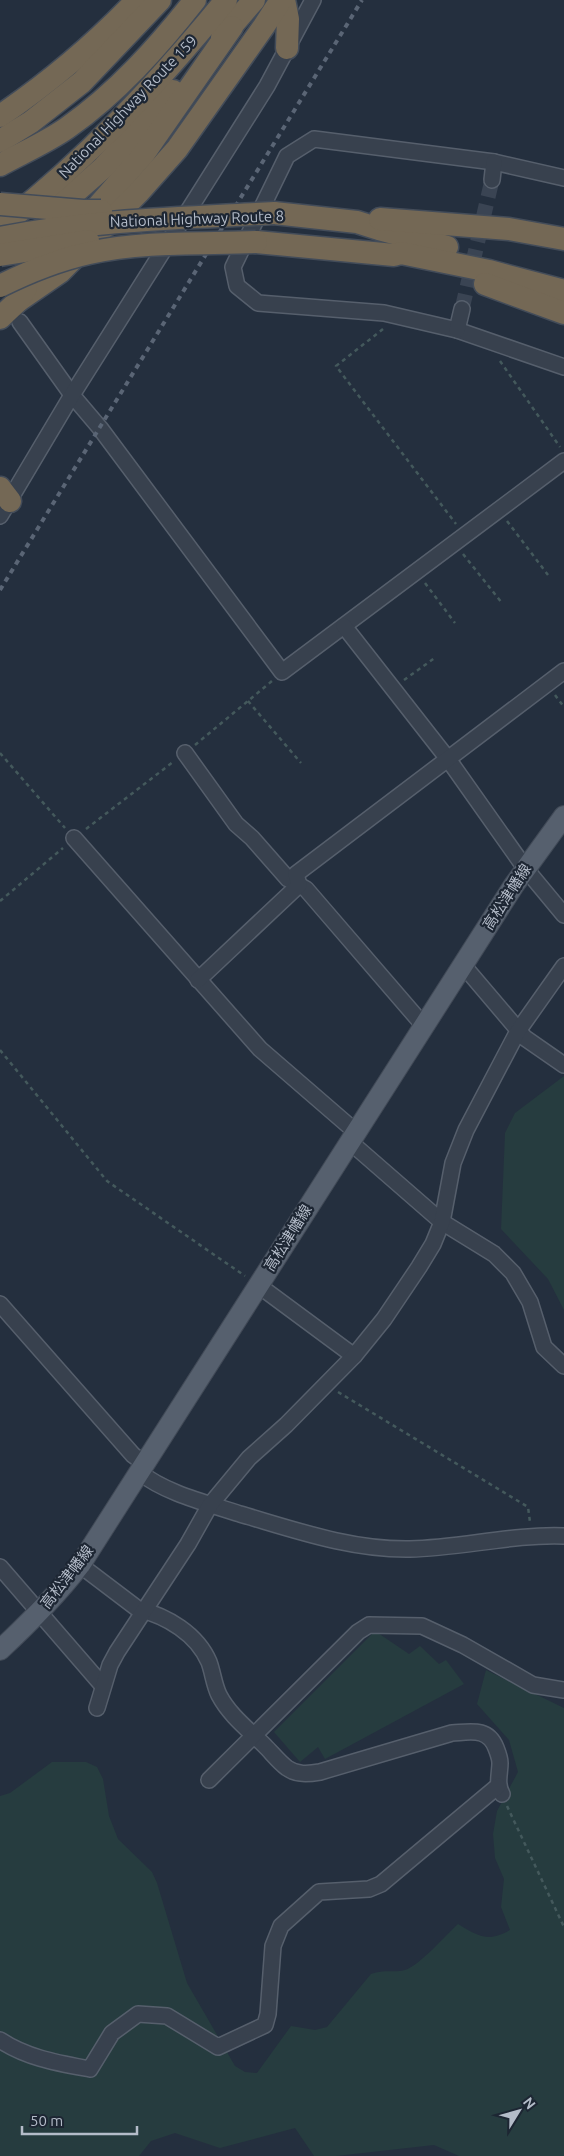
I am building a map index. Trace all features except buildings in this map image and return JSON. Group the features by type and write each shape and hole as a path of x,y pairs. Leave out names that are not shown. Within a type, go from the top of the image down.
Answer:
{"highway":[{"path":"0,116 43,86 84,51 137,0"},
{"path":"0,142 31,122 82,82 160,0"},
{"name":"National Highway Route 159","path":"0,165 66,128 97,104 156,49 195,0"},
{"name":"National Highway Route 159","path":"0,228 30,205 85,156 176,62 226,0"},
{"path":"0,256 104,167 232,27 254,0"},
{"path":"13,314 66,266 177,149 282,0"},
{"path":"282,0 288,19 286,48"},
{"path":"13,314 28,285 143,155 232,27"},
{"path":"0,204 83,211 166,209 274,213"},
{"name":"National Highway Route 8","path":"0,238 51,228 128,220 274,213 357,222 506,262 556,280 564,286"},
{"path":"357,222 377,218 509,229 564,239"},
{"name":"National Highway Route 8","path":"0,256 129,236 204,234 256,242 420,256 489,271 564,291"},
{"path":"0,286 56,263 88,253 114,248 256,242"},
{"path":"394,255 402,260 479,282 564,313"}],"main road":[{"name":"高松津幡線","path":"0,1650 63,1588 80,1565 525,868 564,816"}],"street":[{"path":"3,502 267,86 313,0"},
{"path":"564,178 494,162 314,140 288,156 233,267 237,286 258,303 384,313 457,330 564,367"},
{"path":"492,180 494,162"},
{"path":"457,330 462,309"},
{"path":"13,314 282,672 564,461"},
{"path":"344,626 448,759 525,868 564,915"},
{"path":"298,885 296,874 564,671"},
{"path":"185,753 236,824 252,838 288,880 306,889 424,1026"},
{"path":"74,838 260,1050 442,1222 494,1254 513,1273 530,1302 544,1347 564,1366"},
{"path":"198,980 298,885"},
{"path":"463,965 525,1038 564,1065"},
{"path":"97,1708 103,1686 117,1652 188,1544 210,1505 250,1458 354,1356 384,1319 419,1267 433,1244 442,1222 453,1163 466,1130 518,1031 564,966"},
{"path":"258,1285 354,1356"},
{"path":"0,1304 133,1455 151,1482 210,1505 310,1535 381,1548 447,1547 533,1537 564,1536"},
{"path":"0,2040 13,2048 40,2059 90,2069 112,2033 138,2014 167,2016 218,2047 265,2025 268,2014 273,1946 281,1926 319,1892 369,1889 381,1884 500,1790 500,1760 490,1736 482,1732 452,1734 320,1772 302,1774 287,1768 236,1718 219,1694 205,1652 192,1636 176,1624 138,1609 80,1565"},
{"path":"0,1567 103,1686"},
{"path":"209,1780 358,1632 369,1625 422,1626 463,1645 533,1685 564,1690"}],"path":[{"path":"399,317 336,366 502,603"},
{"path":"484,340 564,453"},
{"path":"499,509 548,575"},
{"path":"416,572 455,623"},
{"path":"393,688 436,657"},
{"path":"0,901 74,838 185,753 282,672"},
{"path":"248,701 301,763"},
{"path":"0,753 74,838"},
{"path":"0,1050 107,1181 258,1285"},
{"path":"326,1385 528,1507 533,1537"},
{"path":"500,1790 564,1927"}],"green space":[{"path":"564,1076 564,1310 548,1279 501,1229 505,1133 515,1113"},
{"path":"375,1631 409,1654 420,1646 439,1664 446,1660 464,1684 325,1759 318,1747 300,1762 274,1732"},
{"path":"486,1670 564,1708 564,2156 459,2156 434,2145 336,2156 314,2156 295,2128 220,2148 175,2133 151,2141 139,2156 0,2156 0,1796 10,1793 52,1762 86,1762 97,1767 103,1779 109,1816 118,1839 152,1872 157,1883 187,1983 235,2066 245,2072 257,2073 291,2026 315,2030 327,2027 371,1974 401,1971 418,1963 458,1924 477,1935 489,1937 510,1930 501,1907 504,1879 495,1858 493,1834 497,1811 518,1772 509,1740 477,1704"}],"tunnel":[{"path":"462,309 492,180"}],"railway":[{"path":"0,590 362,0"}]}
